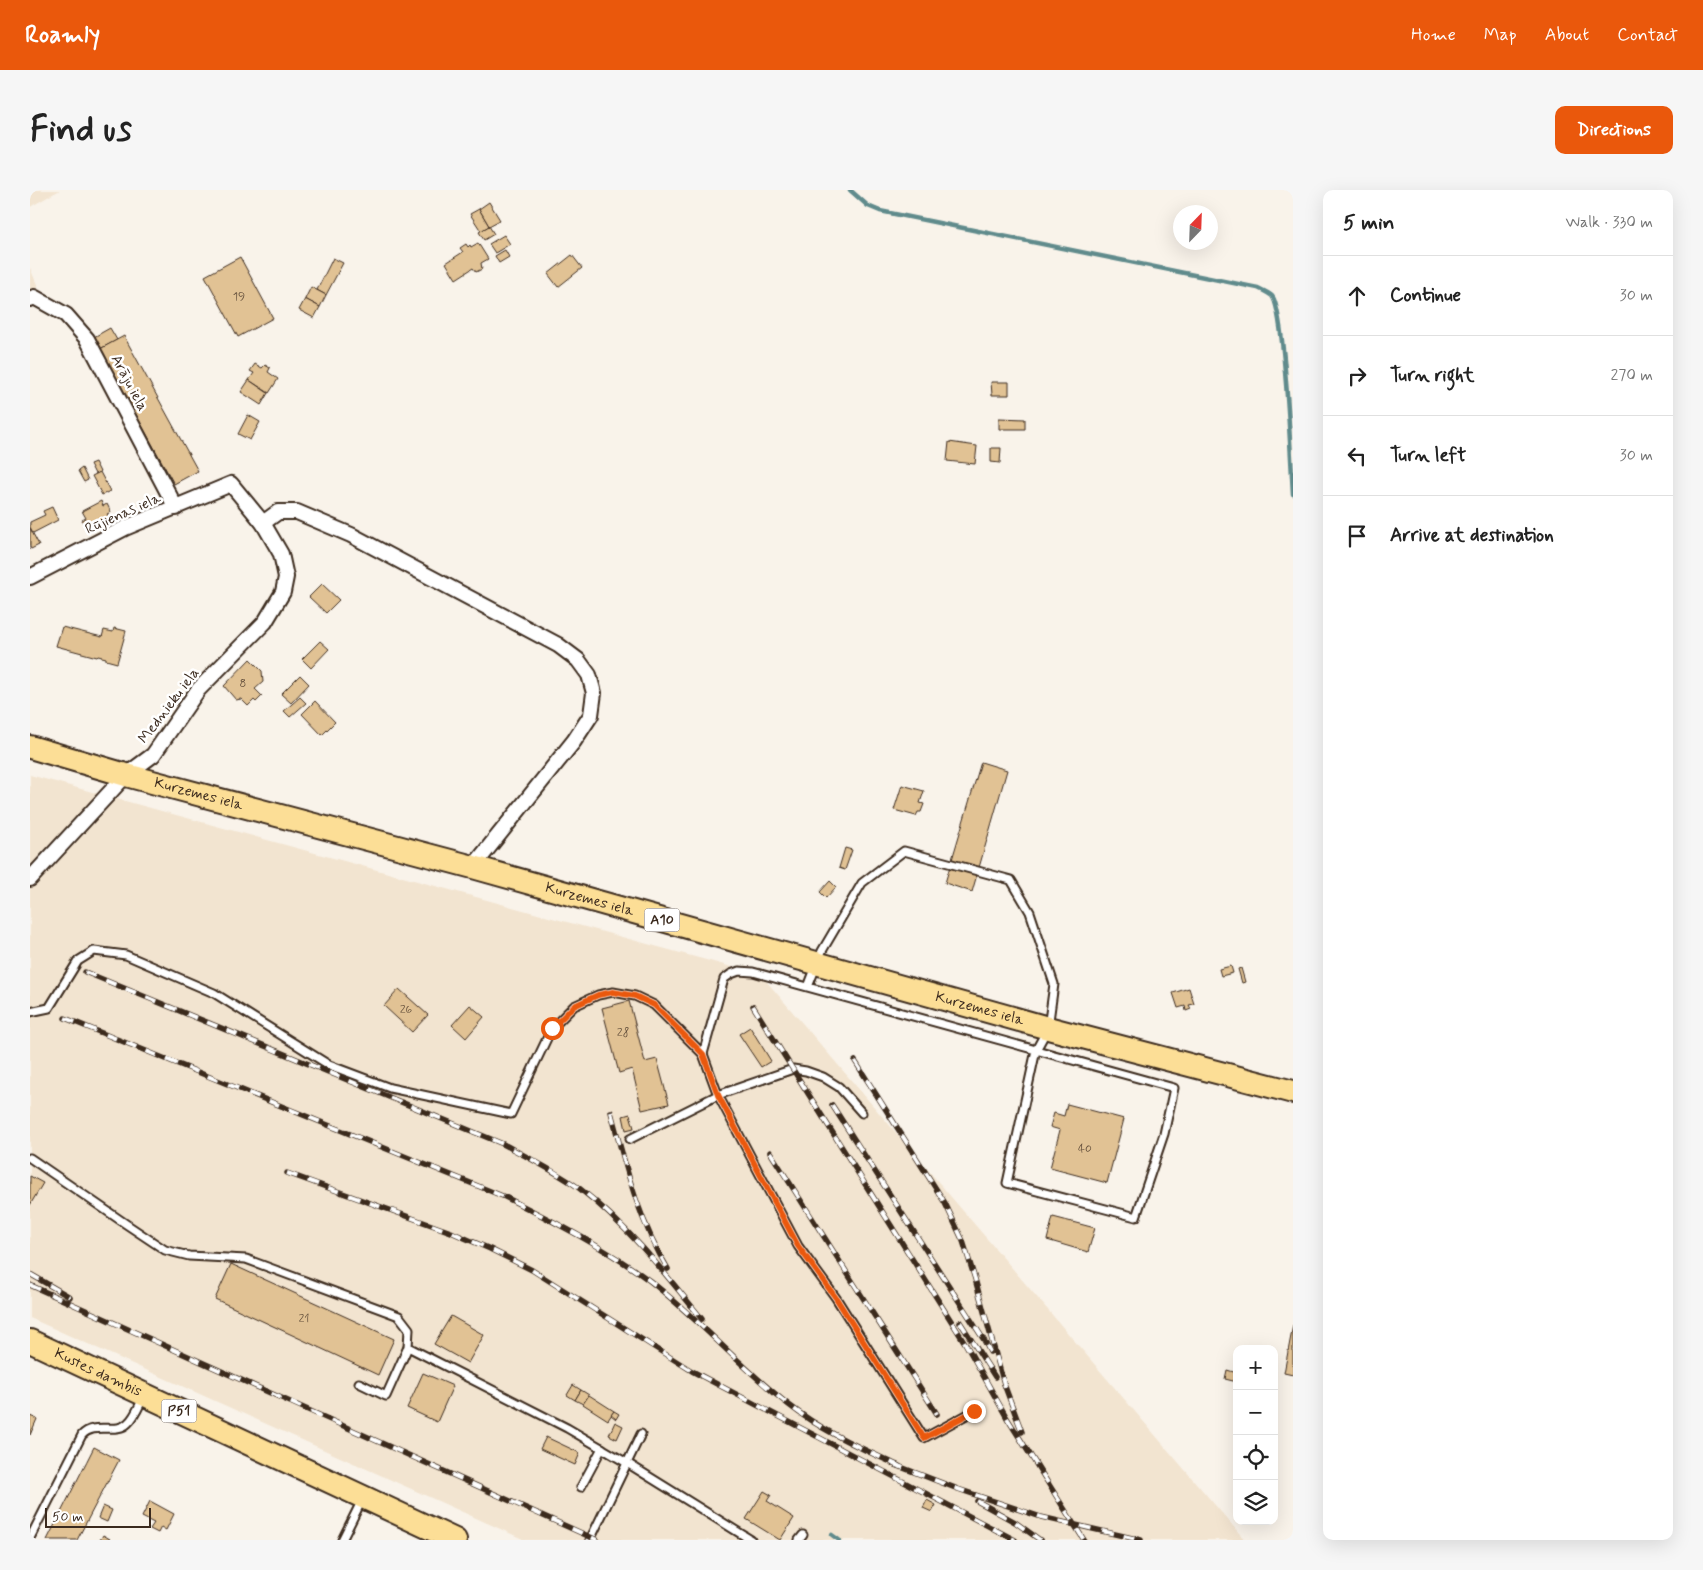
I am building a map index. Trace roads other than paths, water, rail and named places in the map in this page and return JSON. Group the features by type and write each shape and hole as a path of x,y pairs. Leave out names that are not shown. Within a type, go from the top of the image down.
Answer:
{"main road":[{"name":"Kurzemes iela","path":"30,747 126,775 473,867 1048,1028 1293,1092"},
{"name":"Kustes dambis","path":"30,1342 363,1497"},
{"name":"P51","path":"363,1497 455,1540"}],"street":[{"name":"Arāju iela","path":"30,299 34,297 66,315 87,339 176,508"},
{"name":"Rūjienas iela","path":"30,577 125,528 232,484"},
{"name":"Mednieku iela","path":"30,880 126,775 153,755 198,690 265,622 283,592 286,577 281,554 263,523 232,484"},
{"path":"263,523 278,512 297,512 351,535 558,645 578,660 588,675 594,693 591,715 574,741 473,867"}],"lane":[{"path":"703,1054 724,979 739,971 753,972 808,987 1036,1050 1174,1088 1164,1134 1136,1217 1007,1183 1036,1050 1048,1028 1054,984 1030,912 1010,880 904,851 862,883 816,963 808,987"},
{"path":"30,1012 49,1008 78,961 94,951 126,955 214,994 329,1065 390,1088 512,1114 552,1028 574,1006 598,995 613,992 635,996 654,1005 703,1054 718,1095 798,1246 836,1298 924,1438 974,1411"},
{"path":"630,1139 718,1095 793,1070 806,1070 824,1077 839,1087 862,1112"},
{"path":"30,1158 165,1250 189,1256 246,1259 399,1316 409,1329 408,1348 386,1396 358,1383"},
{"path":"408,1348 567,1428 751,1540"},
{"path":"30,1538 82,1435 92,1428 118,1428 126,1425 134,1416 144,1394"},
{"path":"590,1540 641,1434"},
{"path":"580,1487 602,1448"},
{"path":"342,1540 363,1497"}],"waterway":[{"path":"850,190 868,206 880,211 1258,288 1272,296 1277,308 1284,357 1293,494"},
{"path":"832,1535 839,1540"}],"railway":[{"path":"85,972 503,1144 542,1165 579,1188 613,1217 674,1284 702,1319"},
{"path":"753,1006 965,1343 1007,1418 1084,1540"},
{"path":"65,1018 505,1197 561,1226 615,1257 650,1281 686,1311 789,1405 815,1423 842,1438 899,1466"},
{"path":"855,1061 945,1203 963,1241 1004,1384 1022,1432"},
{"path":"832,1105 990,1352"},
{"path":"611,1112 634,1193 649,1231 668,1269"},
{"path":"770,1152 937,1414"},
{"path":"287,1173 451,1232 532,1270 692,1371 1015,1540"},
{"path":"30,1274 70,1297"},
{"path":"30,1285 597,1540"},
{"path":"960,1322 995,1377"},
{"path":"893,1464 958,1489 1041,1517 1141,1540"},
{"path":"977,1501 1015,1522 1040,1540"}]}
